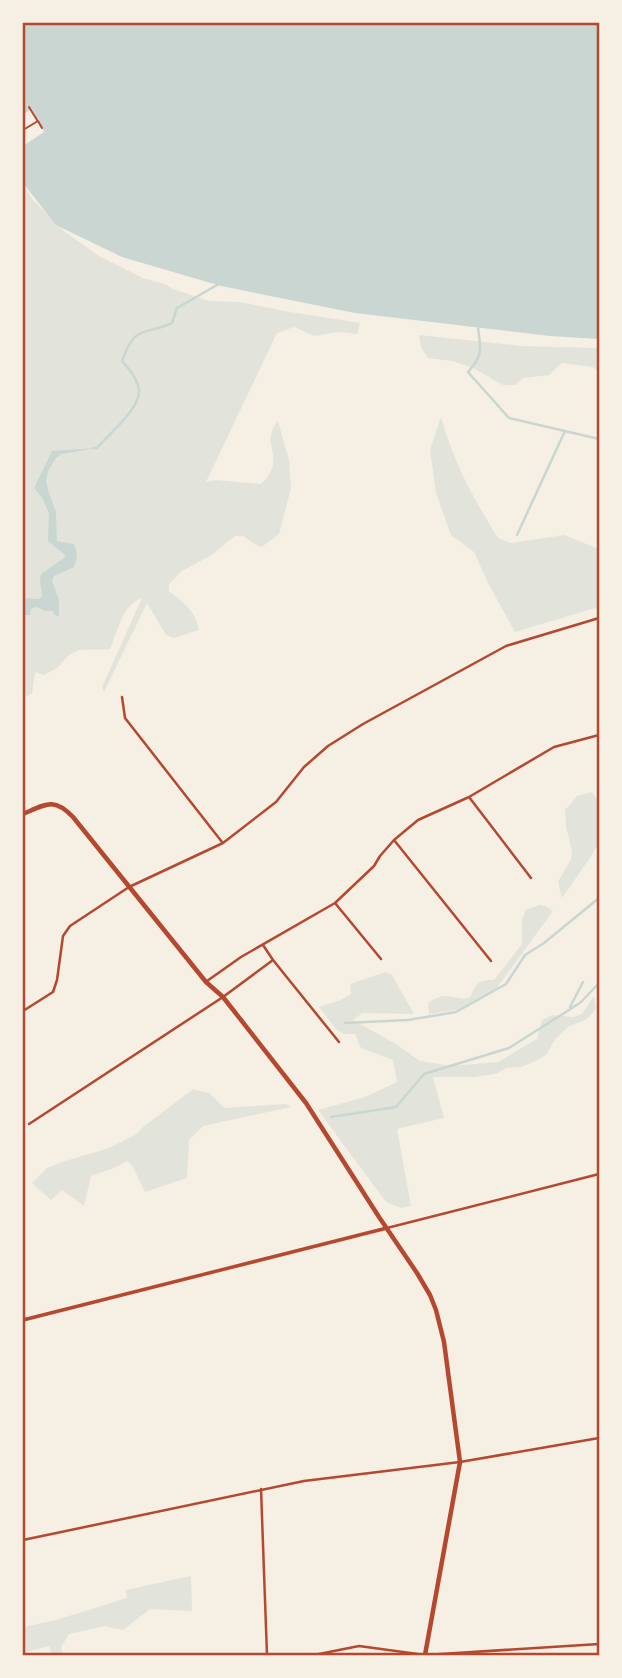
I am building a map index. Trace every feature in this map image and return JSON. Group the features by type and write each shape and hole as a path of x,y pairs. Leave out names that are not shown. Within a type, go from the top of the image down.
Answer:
{"main road":[{"path":"23,814 40,806 56,804 66,809 83,829 206,982 223,997 306,1103 430,1295 444,1342 460,1462 425,1655"}],"street":[{"path":"23,1011 52,992 57,980 63,936 70,926 129,887 223,843 276,802 304,767 325,748 363,724 506,646 599,618"},
{"path":"122,697 125,718 223,843"},
{"path":"206,982 241,957 335,903 374,866 394,841 418,820 469,797 554,747 599,735"},
{"path":"469,797 531,878"},
{"path":"394,841 491,961"},
{"path":"335,903 381,959"},
{"path":"264,945 339,1042"},
{"path":"29,1124 223,997 274,960"},
{"path":"23,1320 599,1174"},
{"path":"23,1540 304,1481 460,1462 599,1437"},
{"path":"261,1489 267,1655"},
{"path":"314,1655 359,1646 425,1655 599,1644"}],"path":[{"path":"29,107 42,128"},
{"path":"23,130 38,121"}],"shaded area":[{"path":"23,23 599,23 599,339 550,336 355,313 221,286 122,257 56,225 23,183 23,146 44,132 32,109 23,114"},
{"path":"23,184 33,200 64,231 99,256 143,278 209,301 240,302 360,323 357,334 337,332 314,336 294,327 277,333 206,482 216,480 261,484 273,466 271,438 278,421 289,460 291,488 279,534 262,547 243,536 235,536 210,556 182,571 169,584 169,591 192,612 199,630 174,638 166,635 147,603 104,692 102,687 142,598 135,601 125,612 110,649 79,650 44,675 35,672 32,694 23,698"},
{"path":"419,335 523,346 599,348 599,372 593,367 562,363 549,375 523,378 515,385 503,385 473,368 452,361 428,358 421,347"},
{"path":"441,417 465,480 498,538 511,543 564,535 599,549 599,607 515,632 474,552 451,535 436,493 430,450"},
{"path":"97,448 61,454 48,471 46,481 56,512 57,541 74,544 76,558 74,567 54,576 52,581 59,600 59,615 57,617 52,611 37,607 31,609 30,615 23,615 23,598 40,599 41,574 65,555 48,541 49,514 43,499 34,488 52,451"},
{"path":"592,792 599,801 599,842 562,898 558,882 571,859 572,851 565,810 577,796"},
{"path":"539,905 553,911 496,989 463,1009 429,1014 428,1003 435,999 447,996 470,997 478,983 494,980 522,944 522,919 526,910"},
{"path":"385,972 392,975 414,1014 362,1013 353,1020 420,1061 451,1066 498,1062 537,1039 542,1020 552,1015 573,1017 582,1014 594,996 596,1009 587,1019 568,1027 555,1039 547,1054 538,1060 495,1074 433,1077 444,1118 397,1129 411,1206 401,1208 386,1202 318,1110 365,1097 397,1082 393,1060 361,1048 355,1034 344,1034 337,1030 319,1007 351,994 350,984"},
{"path":"193,1089 209,1093 225,1108 286,1104 291,1107 203,1126 189,1140 187,1178 145,1192 133,1167 127,1161 91,1176 84,1206 62,1190 51,1200 32,1183 47,1168 109,1148 135,1135"},
{"path":"191,1576 192,1611 150,1609 123,1630 105,1626 69,1634 61,1647 63,1655 52,1655 49,1646 23,1653 23,1627 56,1620 127,1598 126,1590"}],"waterway":[{"path":"94,448 123,421 138,397 137,382 122,361 131,341 141,333 172,323 177,308 217,285"},
{"path":"478,328 480,352 468,372 509,418 599,439"},
{"path":"517,535 564,433"},
{"path":"345,1023 408,1020 456,1012 506,984 525,955 599,898"},
{"path":"570,1007 583,982"},
{"path":"331,1117 396,1107 424,1074 509,1048 581,1002 599,983"}]}
